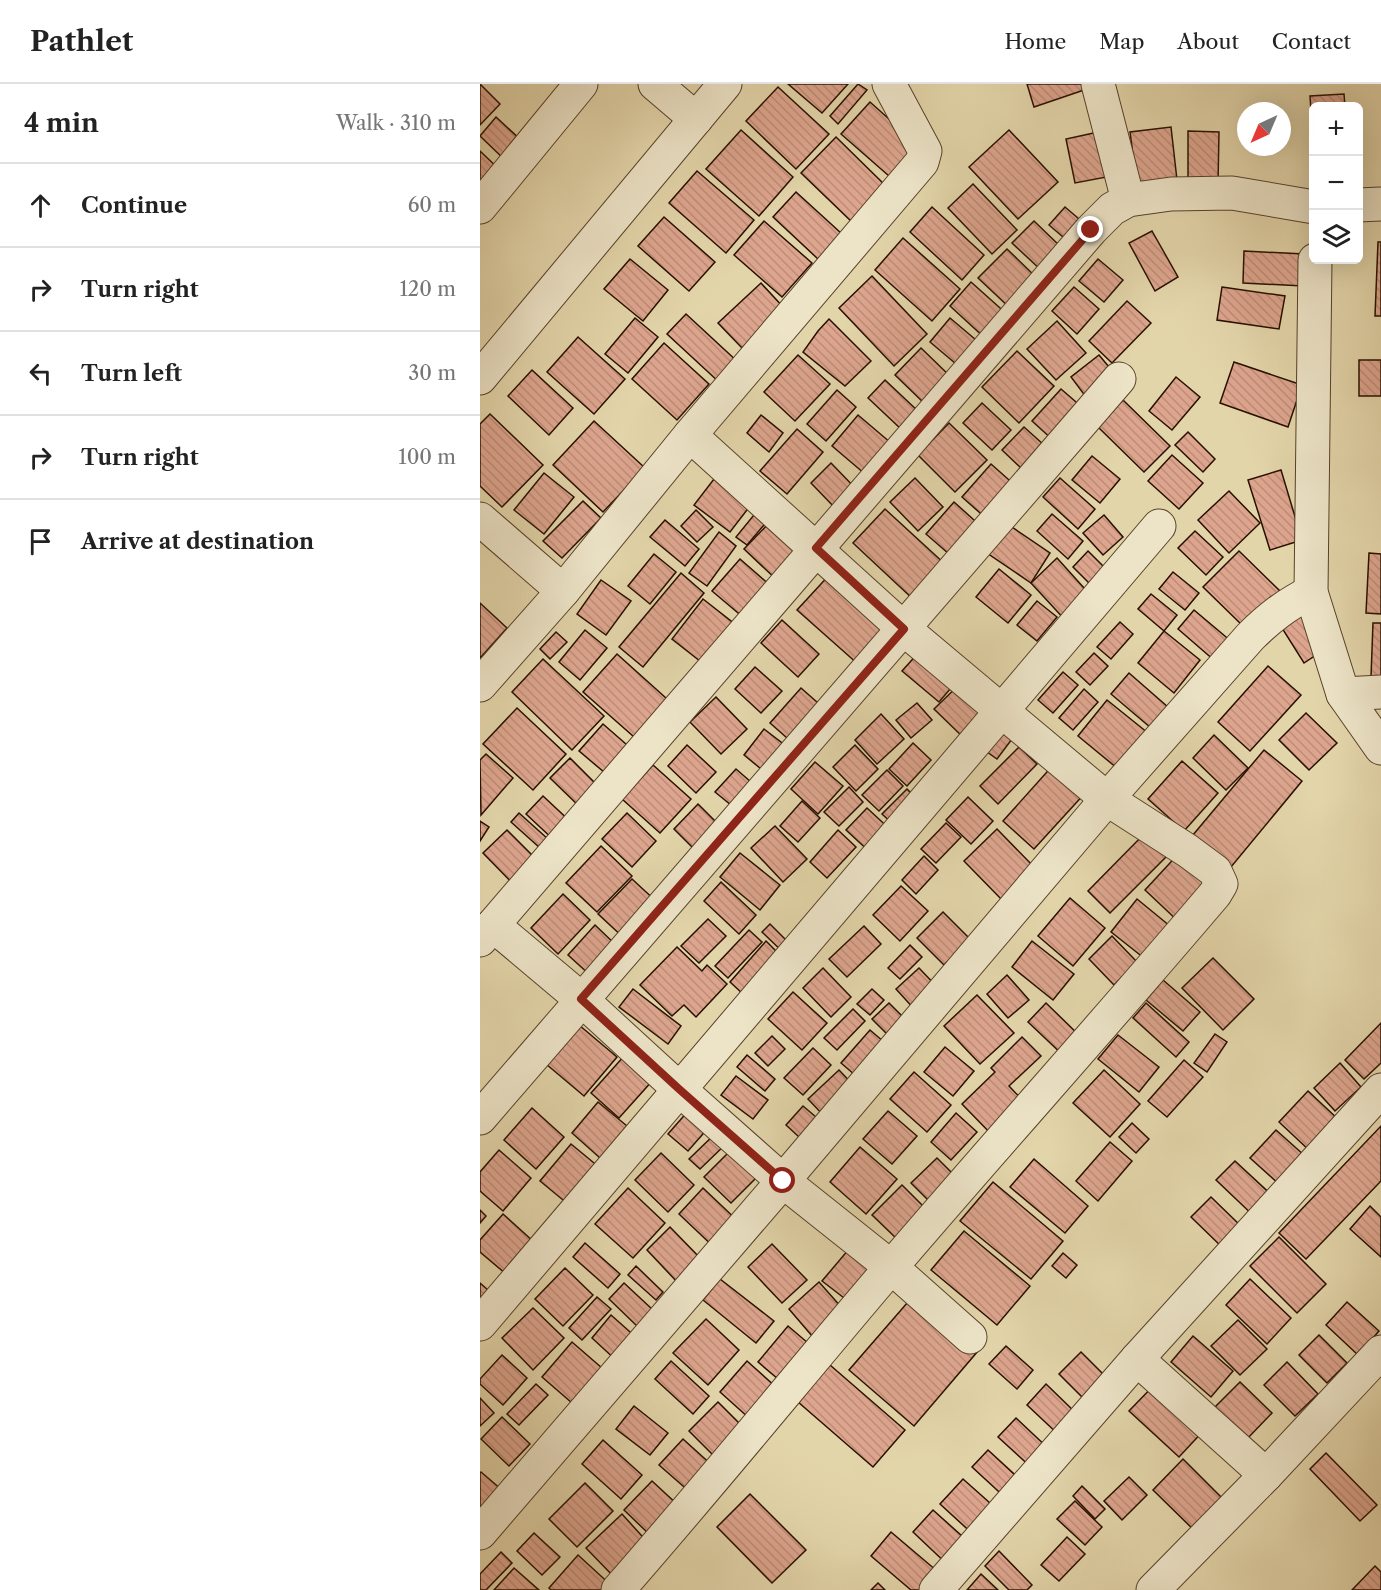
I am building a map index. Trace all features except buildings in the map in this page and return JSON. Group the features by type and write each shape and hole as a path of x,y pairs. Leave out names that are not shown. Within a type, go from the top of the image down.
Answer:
{"street":[{"path":"480,207 581,84"},
{"path":"655,84 696,119"},
{"path":"480,378 725,84"},
{"path":"480,685 563,591 690,435 921,162 925,151 889,84"},
{"path":"1098,84 1128,200"},
{"path":"970,1337 891,1267 783,1181 581,999 487,933 816,548 1091,230 1112,209 1128,200 1171,194 1232,193 1309,206"},
{"path":"1363,205 1381,204"},
{"path":"1315,264 1311,592 1343,694 1381,748"},
{"path":"480,1118 1119,379"},
{"path":"618,1590 891,1267 1145,976 1221,884 1215,871 1107,799 1004,710 904,629 690,435"},
{"path":"480,519 563,591"},
{"path":"480,1324 1159,526"},
{"path":"480,1533 1107,799 1250,637 1279,610 1311,592"},
{"path":"1343,694 1381,692"},
{"path":"936,1590 1137,1359 1381,1090"},
{"path":"1153,1590 1266,1475 1381,1352"},
{"path":"1137,1359 1266,1475"}],"route":[{"path":"783,1181 581,999 904,629 816,548 1091,230"}]}
